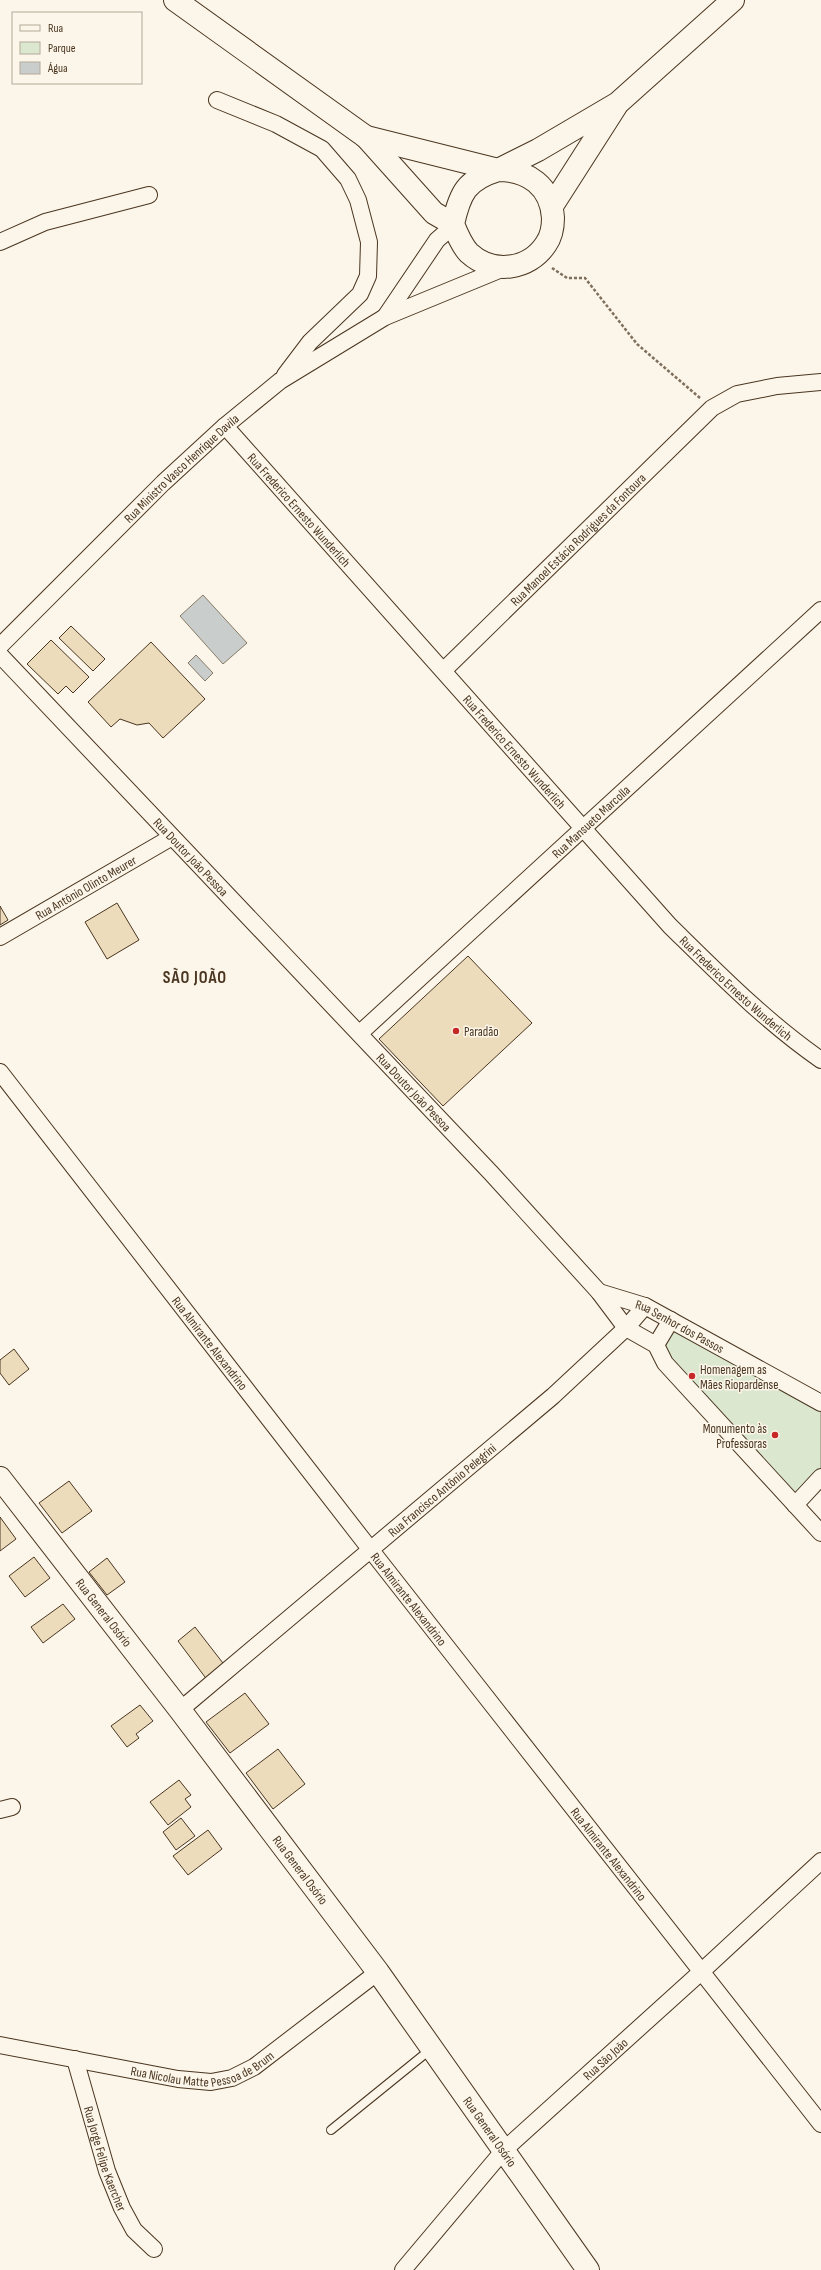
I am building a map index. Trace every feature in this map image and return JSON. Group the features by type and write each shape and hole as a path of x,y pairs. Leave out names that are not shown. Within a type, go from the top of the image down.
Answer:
{"main road":[{"path":"175,0 366,137 434,213 454,227 469,253 485,264 504,268 520,265 534,257 547,243 553,225 552,206 547,193 538,182 526,174 512,170 498,170 366,137"},
{"path":"454,227 458,201 468,186 482,175 498,170 538,150 618,102 733,0"},
{"path":"552,206 618,102"},
{"name":"Rua General Osório","path":"0,1478 180,1710 378,1972 588,2270"}],"street":[{"path":"217,100 276,124 322,149 348,179 358,200 369,242 368,276 360,294 310,342 280,381"},
{"path":"0,242 45,222 149,195"},
{"name":"Rua Ministro Vasco Henrique Davila","path":"385,317 437,240 454,227"},
{"name":"Rua Ministro Vasco Henrique Davila","path":"0,646 92,552 224,426 280,381 385,317 504,268"},
{"name":"Rua Manoel Estácio Rodrigues da Fontoura","path":"444,670 712,408 737,394 777,386 821,382"},
{"name":"Rua Frederico Ernesto Wunderlich","path":"224,426 444,670 581,828 670,926 747,1001 791,1040 821,1060"},
{"name":"Rua Mansueto Marcolla","path":"360,1033 581,828 821,610"},
{"name":"Rua Doutor João Pessoa","path":"0,654 172,837 360,1033 599,1292 626,1328 656,1345"},
{"name":"Rua Antônio Olinto Meurer","path":"0,938 172,837"},
{"name":"Rua Almirante Alexandrino","path":"0,1072 370,1549 821,2124"},
{"name":"Rua Senhor dos Passos","path":"599,1292 646,1306 821,1402"},
{"name":"Rua Francisco Antônio Pelegrini","path":"180,1710 554,1396 626,1328 646,1306"},
{"path":"671,1320 656,1345 665,1363 821,1533"},
{"path":"795,1505 821,1477"},
{"name":"Rua São João","path":"403,2270 504,2150 821,1861"},
{"name":"Rua Nicolau Matte Pessoa de Brum","path":"0,2045 178,2079 211,2082 232,2078 254,2067 378,1972"},
{"name":"Rua Jorge Felipe Kaercher","path":"75,2059 107,2171 122,2208 134,2230 154,2249"}],"lane":[{"path":"331,2130 431,2049"}],"path":[{"path":"534,257 567,278 585,278 637,344 712,408"}],"green space":[{"path":"671,1321 821,1404 821,1475 795,1503 657,1345"}],"water":[{"path":"203,595 247,643 223,664 180,616"},
{"path":"196,655 213,673 205,681 188,663"}],"building":[{"path":"71,626 105,659 93,671 59,638"},
{"path":"51,640 89,677 73,693 66,686 58,694 27,664"},
{"path":"151,642 205,699 163,738 149,723 137,725 120,719 111,727 88,702"},
{"path":"117,903 139,940 107,959 85,922"},
{"path":"0,906 8,920 0,925"},
{"name":"Paradão","path":"468,956 532,1023 443,1106 379,1039"},
{"path":"14,1349 29,1369 9,1385 0,1373 0,1360"},
{"path":"69,1481 92,1511 62,1533 39,1503"},
{"path":"0,1517 16,1539 0,1551"},
{"path":"34,1557 50,1578 25,1597 9,1576"},
{"path":"107,1558 125,1582 107,1595 89,1572"},
{"path":"63,1604 75,1619 43,1643 31,1627"},
{"path":"195,1627 226,1667 208,1681 178,1641"},
{"path":"245,1693 269,1724 230,1753 206,1722"},
{"path":"140,1705 153,1721 136,1734 139,1738 127,1747 111,1726"},
{"path":"278,1749 305,1784 273,1809 246,1773"},
{"path":"179,1780 191,1795 185,1799 191,1807 168,1825 150,1802"},
{"path":"181,1818 195,1836 176,1850 163,1832"},
{"path":"208,1830 222,1849 188,1875 173,1856"}],"place":[{"name":"Paradão","path":"456,1031"},
{"name":"Homenagem as Mães Riopardense","path":"692,1376"},
{"name":"Monumento às Professoras","path":"775,1435"}],"district":[{"name":"SÃO JOÃO","path":"195,977"}]}
